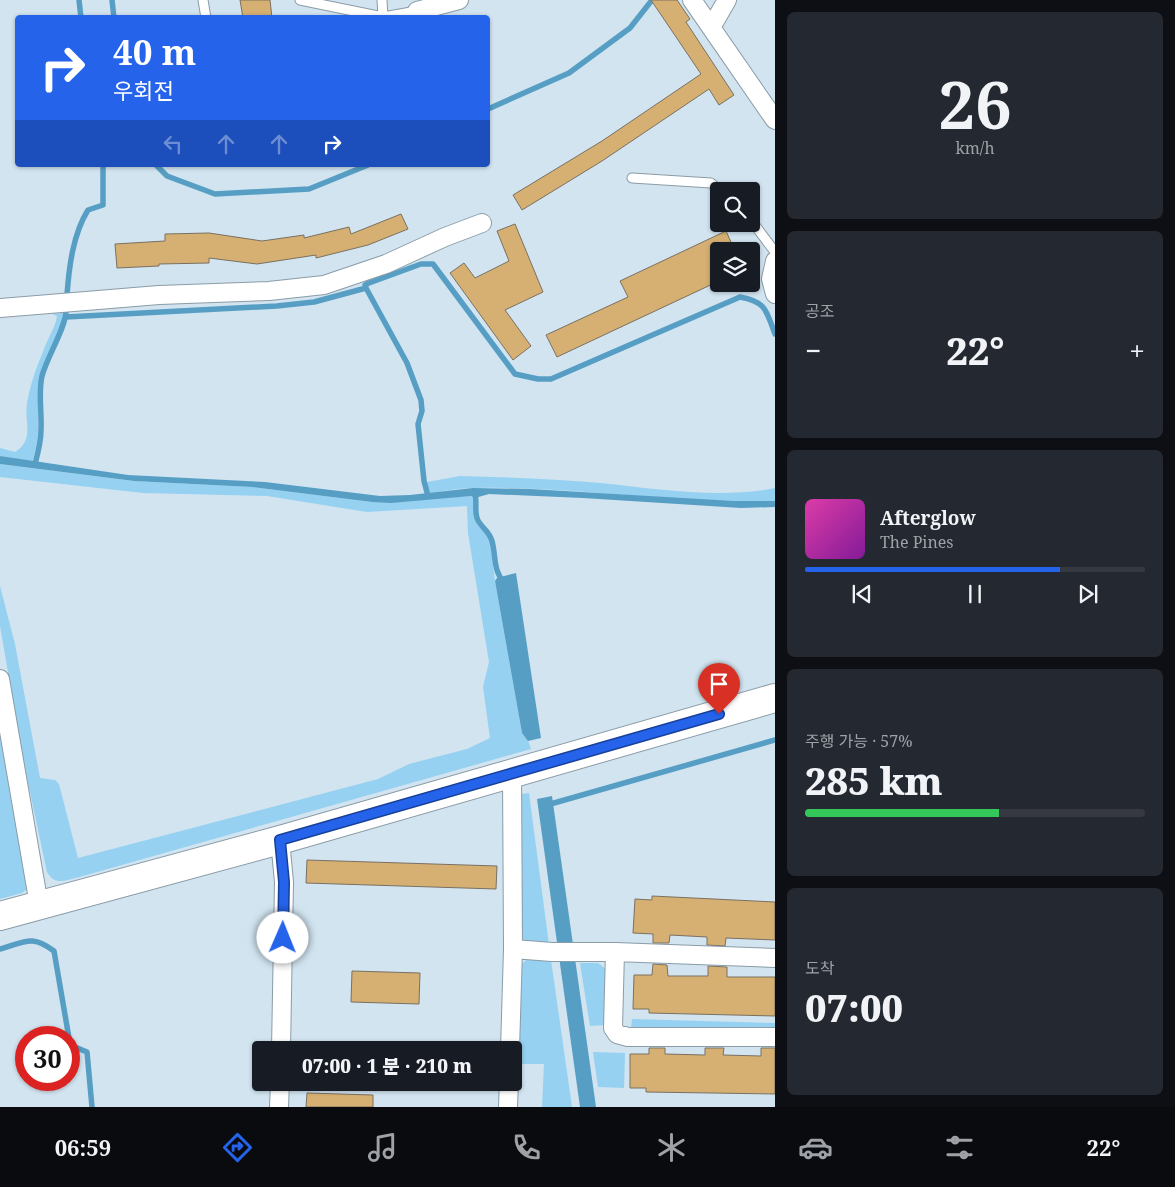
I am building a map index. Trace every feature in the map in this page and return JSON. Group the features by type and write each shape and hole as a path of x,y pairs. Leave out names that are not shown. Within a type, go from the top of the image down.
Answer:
{"main road":[{"path":"0,916 280,840 775,698"}],"street":[{"path":"418,14 459,0"},
{"path":"692,0 712,26 775,120"},
{"path":"712,26 727,0"},
{"path":"0,308 159,295 269,291 324,284 386,264 445,237 482,223"},
{"path":"775,261 772,278 775,294"},
{"path":"0,679 39,905"},
{"path":"510,1041 513,949 512,772"},
{"path":"280,840 284,882 280,1041"},
{"path":"513,949 552,952 615,952 775,958"},
{"path":"615,952 613,1028 616,1034 628,1037 775,1037"},
{"path":"279,1107 280,1091"},
{"path":"508,1107 509,1091"}],"lane":[{"path":"203,0 206,15"},
{"path":"300,0 373,15"},
{"path":"382,0 383,15"},
{"path":"632,178 710,183"},
{"path":"760,232 775,252"}],"shaded area":[{"path":"63,313 62,321 40,378 37,441 32,462 0,456 0,448 15,452 25,442 27,436 26,410 28,397 38,364 56,321 57,316 52,314"},
{"path":"0,456 128,475 265,482 380,496 410,495 473,488 530,489 734,501 775,501 775,507 741,508 489,494 475,498 471,496 391,503 372,502 252,487 134,481 0,464"},
{"path":"0,464 134,481 252,487 372,502 471,496 476,500 475,516 490,541 495,581 522,733 527,738 531,749 76,878 60,881 53,879 47,872 23,759 0,626 0,586 15,644 40,778 55,780 59,784 78,858 378,779 409,764 467,749 490,738 483,687 489,662 468,533 467,506 367,512 267,496 143,493 0,477"},
{"path":"460,476 566,480 710,493 732,493 775,488 775,501 700,500 512,488 469,488 429,493 427,482"},
{"path":"516,573 541,738 528,741 522,733 495,581 497,578"},
{"path":"0,734 3,737 27,889 22,893 0,899"},
{"path":"529,793 549,945 523,942 520,936 521,794"},
{"path":"552,796 596,1107 580,1107 537,799"},
{"path":"527,959 551,960 572,1107 542,1107 544,1064 522,1064 522,1041 518,1041 519,967"},
{"path":"580,963 598,963 607,970 606,1025 590,1026"},
{"path":"632,1019 775,1023 775,1032 631,1028"},
{"path":"593,1052 625,1053 624,1088 598,1087"}],"building":[{"path":"240,0 270,0 272,15 242,15"},
{"path":"651,0 677,0 690,19 686,22 734,95 719,105 709,89 602,161 522,210 513,195 602,141 701,74"},
{"path":"401,214 408,229 368,245 316,258 316,255 257,264 209,258 209,263 159,264 159,266 117,268 115,244 165,241 165,234 209,233 262,241 304,235 304,238 349,227 351,234"},
{"path":"515,224 543,292 505,310 531,346 513,360 450,273 464,263 475,278 509,261 497,231"},
{"path":"724,232 726,232 731,242 710,242 710,285 557,357 546,335 628,297 620,281"},
{"path":"307,860 497,866 496,889 306,883"},
{"path":"652,896 775,902 775,940 726,938 725,946 707,945 707,937 670,935 669,943 653,943 653,934 633,933 635,899 652,900"},
{"path":"653,964 667,965 668,976 708,976 708,966 727,967 727,977 775,977 775,1016 649,1013 649,1009 633,1009 634,975 652,975"},
{"path":"352,971 420,973 419,1004 351,1002"},
{"path":"649,1048 665,1048 665,1054 705,1055 705,1048 724,1048 723,1055 761,1056 761,1048 775,1048 775,1094 646,1092 646,1088 630,1088 630,1054 649,1054"},
{"path":"307,1093 373,1095 373,1107 306,1107"}],"waterway":[{"path":"79,0 81,15"},
{"path":"112,0 114,15"},
{"path":"490,108 569,73 630,28 652,0"},
{"path":"67,295 71,262 79,229 88,210 103,205 103,167"},
{"path":"158,167 167,176 215,194 309,189 363,167"},
{"path":"66,317 277,306 314,302 366,288 365,285 369,283 421,264 433,264 515,374 538,379 551,379 740,297 761,305 775,334"},
{"path":"366,288 407,363 421,400 422,411 418,424 424,481 428,496"},
{"path":"35,464 41,434 40,390 42,376 63,325 66,311"},
{"path":"474,491 477,518 491,537 496,568 504,582"},
{"path":"547,805 775,740"},
{"path":"0,949 22,942 34,941 54,951 67,1026"},
{"path":"80,1049 87,1052 92,1107"}],"route":[{"path":"283,938 284,882 280,840 719,714"}]}
